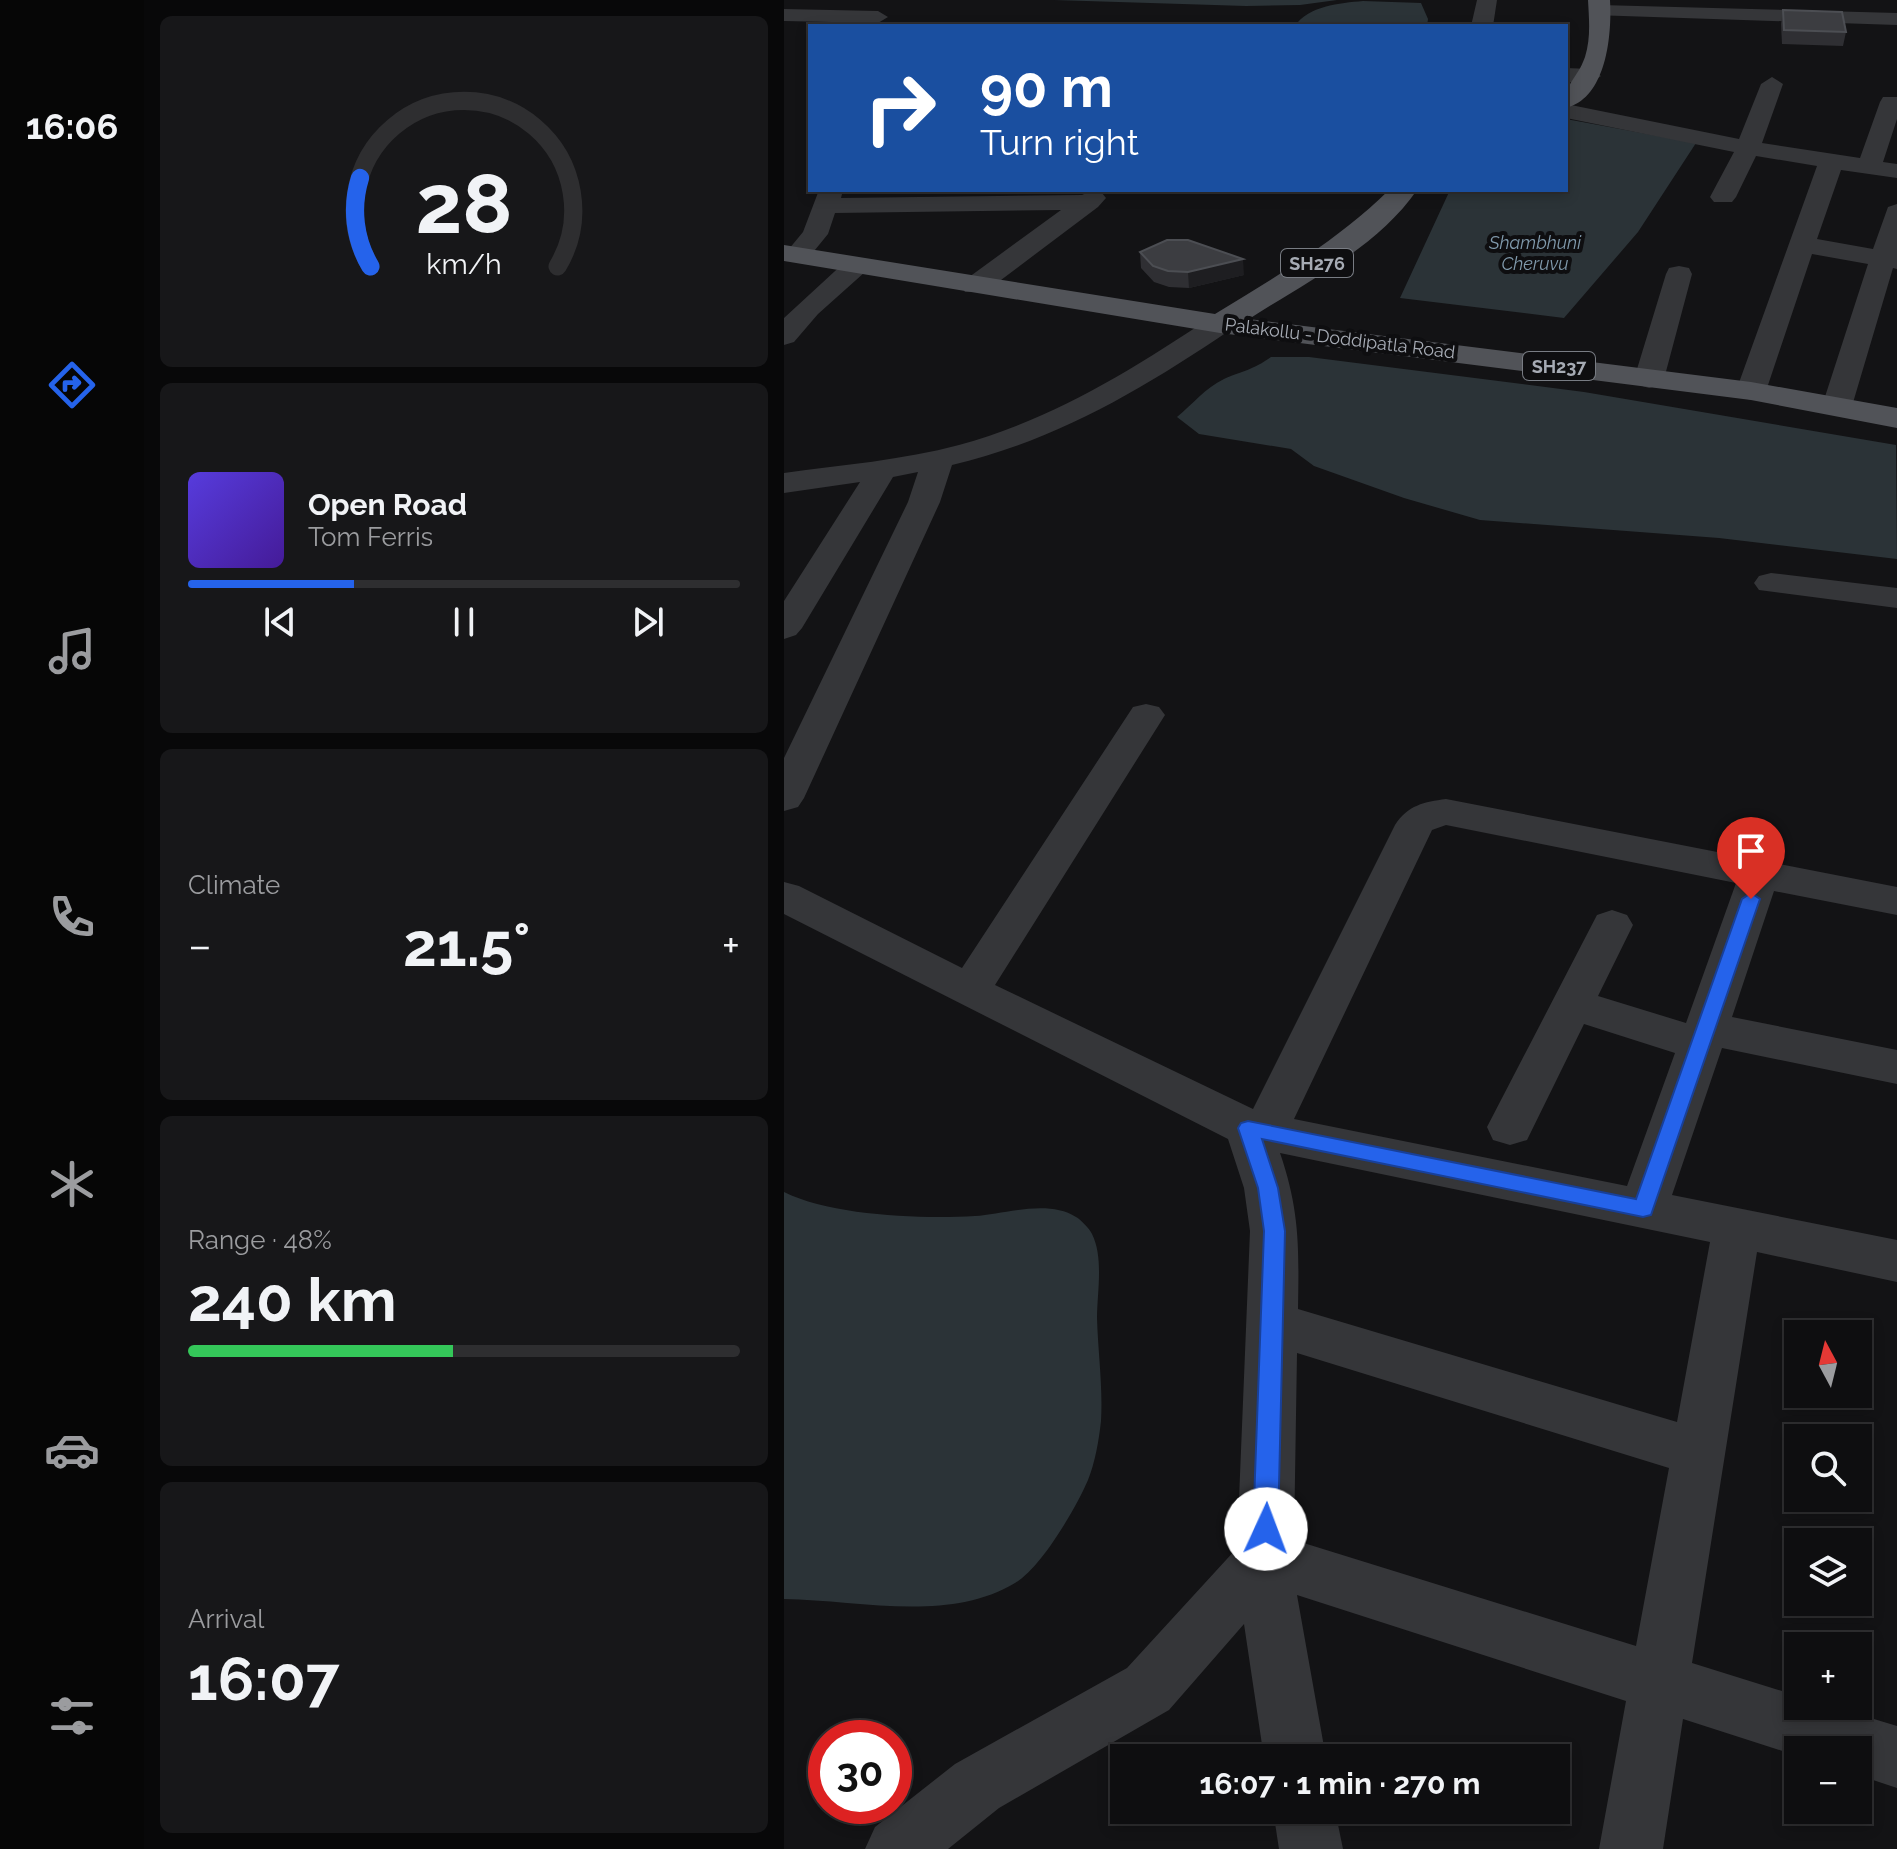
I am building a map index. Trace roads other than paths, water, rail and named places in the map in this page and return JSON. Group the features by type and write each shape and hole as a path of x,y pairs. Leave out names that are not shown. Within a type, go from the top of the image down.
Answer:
{"main road":[{"path":"1568,99 1590,76 1597,58 1599,6"},
{"name":"SH276","path":"1220,324 1335,252 1368,226 1402,192"},
{"name":"Palakollu - Doddipatla Road","path":"791,254 1220,324 1751,391 1897,418"}],"street":[{"path":"1482,24 1487,0"},
{"path":"1599,6 1778,9 1845,18 1897,19"},
{"path":"784,15 878,17"},
{"path":"1845,18 1848,40"},
{"path":"1568,75 1590,76"},
{"path":"1723,197 1748,148 1772,84"},
{"path":"1869,167 1891,102"},
{"path":"1568,111 1748,148 1897,171"},
{"path":"1751,391 1831,162"},
{"path":"791,254 815,234 828,198 1096,196"},
{"path":"975,286 1096,196"},
{"path":"1837,406 1890,260 1897,212"},
{"path":"1802,244 1890,260"},
{"path":"784,336 796,307 856,266"},
{"path":"1649,379 1679,274"},
{"path":"784,483 880,470 966,452 1052,423 1144,376 1220,324"},
{"path":"784,798 924,502 939,458"},
{"path":"784,628 875,484 880,470"},
{"path":"1771,583 1897,598"},
{"path":"970,990 1146,715"},
{"path":"1293,1744 1270,1608 1265,1558 1275,1231 1256,1130 1419,818 1446,812 1897,901"},
{"path":"1643,1209 1760,873"},
{"path":"784,896 1256,1130 1897,1261"},
{"path":"1510,1127 1612,925"},
{"path":"1574,1005 1703,1036 1897,1067"},
{"path":"1631,1849 1737,1227"},
{"path":"1272,1323 1698,1453"},
{"path":"1265,1558 1897,1757"},
{"path":"897,1849 977,1786 1148,1689 1265,1558"},
{"path":"1307,1824 1311,1849"}],"water":[{"path":"1054,0 1337,0 1300,5 1246,6"},
{"path":"1363,1 1421,3 1427,24 1297,24 1316,10"},
{"name":"Shambhuni Cheruvu","path":"1568,119 1696,143 1638,232 1564,318 1400,298 1449,192 1568,192"},
{"path":"1271,357 1309,357 1584,392 1896,445 1897,559 1719,538 1480,520 1404,498 1314,466 1291,449 1199,434 1177,417 1217,383"},
{"path":"784,1192 826,1206 903,1216 975,1216 1026,1209 1053,1209 1076,1217 1091,1232 1099,1265 1097,1318 1101,1382 1100,1428 1093,1466 1075,1506 1046,1551 1036,1565 1015,1583 961,1603 932,1606 784,1599"}]}
